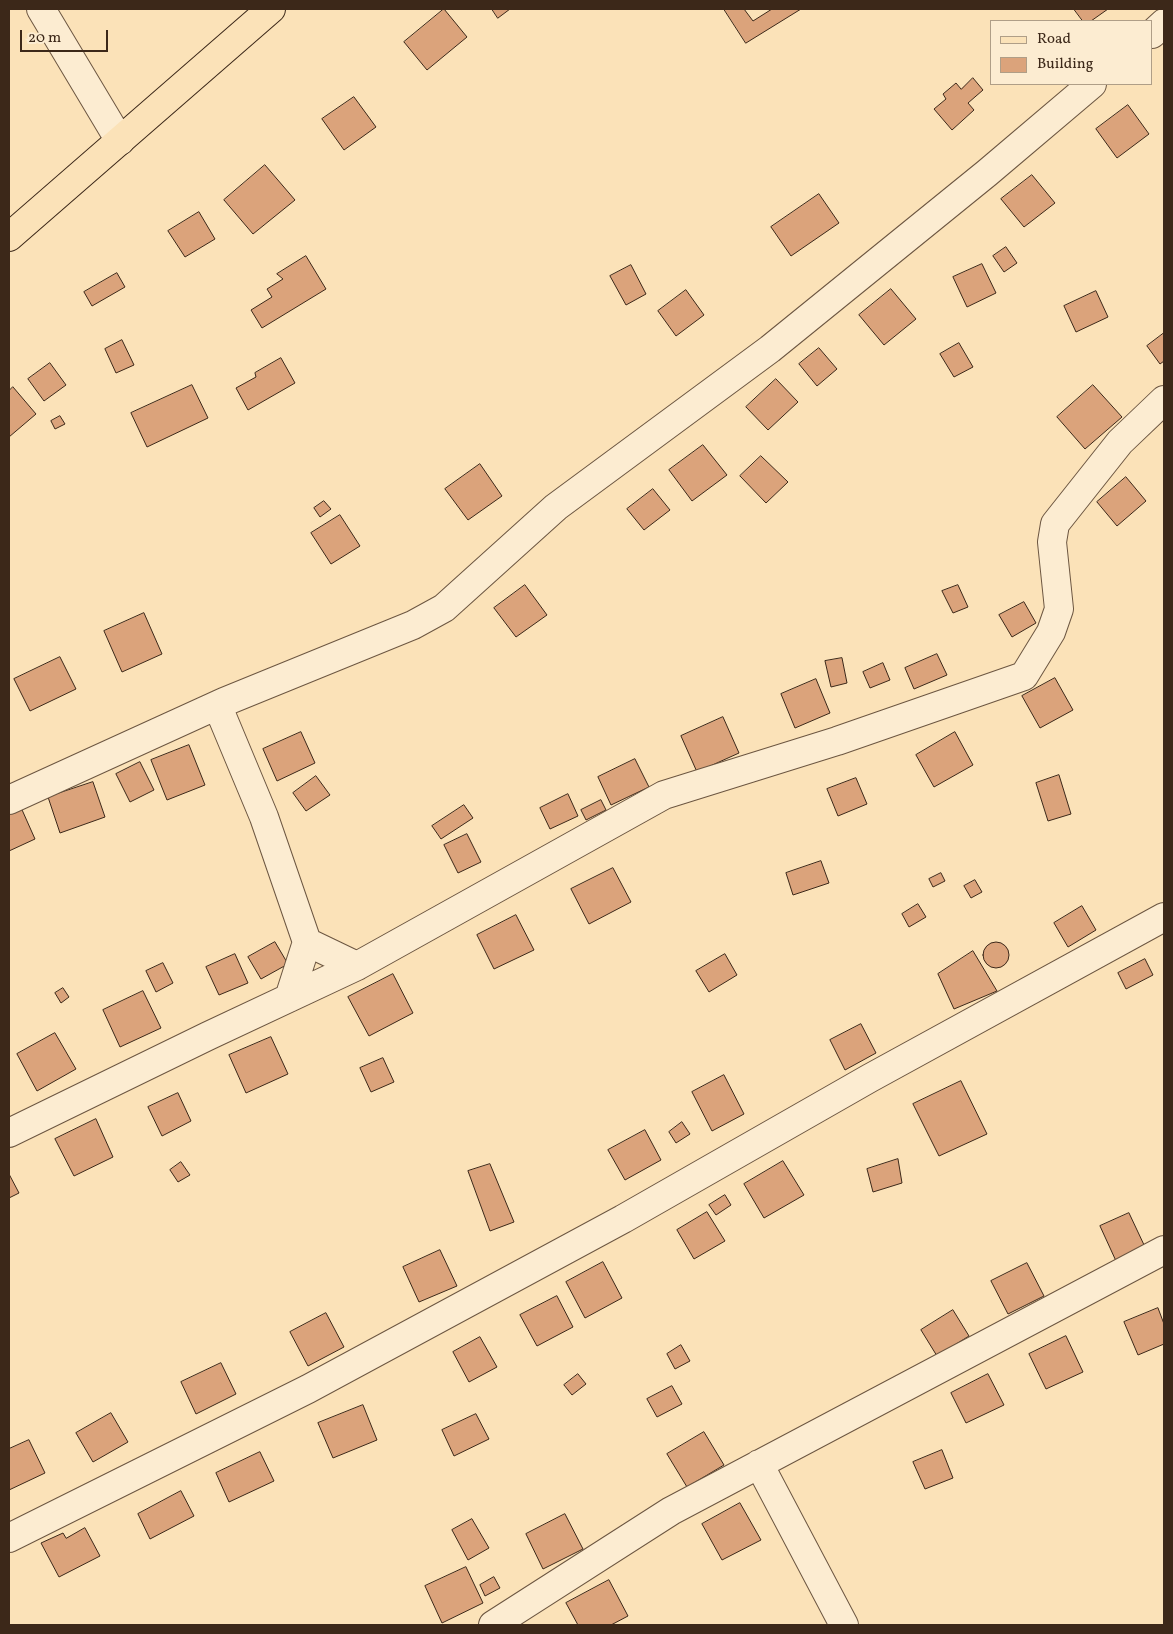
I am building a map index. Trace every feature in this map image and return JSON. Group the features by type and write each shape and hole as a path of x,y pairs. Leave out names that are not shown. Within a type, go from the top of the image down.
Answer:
{"main road":[{"path":"9,237 271,9"}],"street":[{"path":"40,9 120,141"},
{"path":"1153,33 1164,23"},
{"path":"9,800 224,702 413,625 444,608 556,507 770,349 979,179 1091,85"},
{"path":"9,1133 199,1040 357,966 664,795 837,741 1024,676 1051,632 1058,609 1052,542 1055,524 1120,442 1164,400"},
{"path":"224,702 221,714 264,817 306,942 290,998"},
{"path":"9,1538 308,1389 623,1219 870,1078 1164,917"},
{"path":"306,942 357,966"},
{"path":"493,1625 671,1511 1164,1250"},
{"path":"759,1464 844,1625"}],"building":[{"path":"444,9 467,37 427,70 404,42"},
{"path":"492,9 510,9 498,18"},
{"path":"724,9 744,9 753,21 772,9 801,9 746,43"},
{"path":"1074,9 1108,9 1092,20 1082,20"},
{"path":"973,78 983,90 968,103 974,110 952,130 934,109 946,99 943,94 956,83 961,89"},
{"path":"354,97 376,127 344,150 322,119"},
{"path":"1128,105 1149,134 1117,158 1096,129"},
{"path":"265,165 295,200 253,234 224,200"},
{"path":"1032,175 1055,203 1024,227 1001,199"},
{"path":"819,194 839,223 791,256 771,227"},
{"path":"199,212 215,239 185,257 168,231"},
{"path":"1006,247 1017,263 1004,272 993,256"},
{"path":"306,256 326,289 262,328 251,310 272,297 267,289 283,279 277,274"},
{"path":"982,264 996,293 967,307 953,277"},
{"path":"631,265 646,294 626,305 610,276"},
{"path":"117,273 125,287 92,306 84,292"},
{"path":"891,289 916,319 884,345 859,315"},
{"path":"686,290 704,315 676,336 658,311"},
{"path":"1096,291 1108,317 1076,332 1064,306"},
{"path":"1164,333 1164,361 1160,364 1147,346"},
{"path":"122,340 134,365 116,373 105,349"},
{"path":"959,343 973,367 954,377 940,354"},
{"path":"819,348 837,369 817,386 799,364"},
{"path":"281,358 295,383 248,410 236,388 256,377 255,373"},
{"path":"50,363 66,385 44,401 28,379"},
{"path":"776,379 798,402 768,430 746,407"},
{"path":"192,385 208,418 147,447 131,413"},
{"path":"1093,385 1122,417 1085,449 1057,417"},
{"path":"13,387 36,414 9,437 9,391"},
{"path":"60,416 65,424 55,429 51,421"},
{"path":"703,445 727,475 692,501 669,470"},
{"path":"761,456 788,482 766,503 740,476"},
{"path":"480,464 502,496 468,520 445,489"},
{"path":"1126,477 1146,501 1117,526 1097,502"},
{"path":"653,489 670,510 644,530 627,509"},
{"path":"324,501 331,509 320,517 314,508"},
{"path":"340,515 360,546 331,564 311,533"},
{"path":"525,585 547,615 516,637 494,608"},
{"path":"958,585 968,607 953,613 942,591"},
{"path":"1024,602 1036,623 1012,637 999,615"},
{"path":"144,613 162,654 122,672 104,631"},
{"path":"937,654 947,675 914,689 905,668"},
{"path":"60,657 76,689 30,711 14,679"},
{"path":"842,658 847,683 831,687 825,661"},
{"path":"883,663 890,680 870,688 863,672"},
{"path":"1055,678 1073,710 1040,728 1022,696"},
{"path":"816,679 830,713 795,728 781,694"},
{"path":"723,717 739,753 697,772 681,736"},
{"path":"301,732 315,763 277,781 263,749"},
{"path":"955,732 973,765 934,787 916,755"},
{"path":"189,745 205,785 167,800 151,760"},
{"path":"635,759 649,787 611,805 598,777"},
{"path":"140,762 154,790 130,802 116,774"},
{"path":"1059,775 1071,814 1048,821 1036,783"},
{"path":"316,776 330,795 306,811 293,793"},
{"path":"856,778 867,804 838,816 827,789"},
{"path":"93,782 105,817 60,833 48,797"},
{"path":"568,794 578,816 550,829 540,808"},
{"path":"601,800 606,810 586,820 581,810"},
{"path":"19,803 35,839 9,851 9,808"},
{"path":"464,805 473,818 441,839 432,826"},
{"path":"467,834 481,862 458,873 444,845"},
{"path":"821,861 829,883 793,895 786,873"},
{"path":"613,868 631,902 589,924 571,889"},
{"path":"941,873 945,881 933,887 929,879"},
{"path":"975,880 982,892 971,898 964,886"},
{"path":"918,904 926,917 909,927 902,914"},
{"path":"1082,906 1096,930 1068,947 1054,923"},
{"path":"516,915 534,950 494,969 477,935"},
{"path":"275,942 288,964 261,979 248,957"},
{"path":"996,942 1005,946 1009,955 1005,964 996,968 987,964 983,955 987,946"},
{"path":"973,951 997,991 954,1009 938,974"},
{"path":"235,954 248,983 219,995 206,967"},
{"path":"725,954 737,975 709,992 696,971"},
{"path":"1145,959 1153,975 1126,989 1118,973"},
{"path":"163,963 173,983 156,992 146,971"},
{"path":"393,974 413,1013 369,1036 348,997"},
{"path":"63,988 69,997 61,1003 55,993"},
{"path":"143,991 161,1028 120,1047 103,1010"},
{"path":"861,1024 876,1053 845,1070 830,1040"},
{"path":"55,1033 76,1069 37,1091 17,1054"},
{"path":"271,1037 288,1074 246,1093 229,1055"},
{"path":"383,1058 394,1082 371,1092 360,1068"},
{"path":"724,1075 744,1114 712,1131 692,1092"},
{"path":"961,1081 987,1134 939,1156 913,1104"},
{"path":"178,1093 191,1121 162,1136 148,1107"},
{"path":"96,1119 113,1157 74,1176 55,1139"},
{"path":"682,1122 690,1134 676,1143 669,1132"},
{"path":"645,1130 661,1160 625,1180 608,1150"},
{"path":"898,1159 902,1183 873,1192 867,1169"},
{"path":"783,1161 804,1195 764,1218 744,1184"},
{"path":"181,1162 190,1175 178,1182 170,1170"},
{"path":"490,1164 514,1222 490,1231 468,1171"},
{"path":"9,1174 19,1193 9,1198"},
{"path":"725,1195 731,1205 716,1215 709,1205"},
{"path":"707,1212 725,1241 694,1259 677,1230"},
{"path":"1129,1213 1145,1247 1116,1261 1100,1226"},
{"path":"440,1250 457,1286 419,1302 403,1267"},
{"path":"603,1262 622,1298 585,1318 566,1282"},
{"path":"1027,1263 1044,1296 1008,1314 991,1281"},
{"path":"557,1296 573,1327 537,1346 520,1315"},
{"path":"1158,1308 1164,1324 1164,1344 1138,1355 1124,1322"},
{"path":"953,1310 969,1336 937,1356 921,1330"},
{"path":"326,1313 344,1347 308,1366 290,1332"},
{"path":"1066,1336 1083,1372 1046,1389 1029,1354"},
{"path":"480,1337 497,1367 469,1382 453,1352"},
{"path":"681,1345 690,1361 675,1369 667,1354"},
{"path":"221,1363 236,1394 196,1414 181,1382"},
{"path":"578,1374 586,1384 572,1395 564,1385"},
{"path":"988,1374 1004,1405 966,1423 951,1393"},
{"path":"672,1386 682,1404 657,1417 647,1399"},
{"path":"363,1405 377,1440 333,1458 318,1423"},
{"path":"111,1413 128,1442 93,1462 76,1433"},
{"path":"476,1414 489,1439 454,1456 442,1430"},
{"path":"704,1432 724,1465 687,1487 667,1454"},
{"path":"29,1440 45,1473 9,1490 9,1449"},
{"path":"942,1450 953,1478 925,1489 913,1462"},
{"path":"260,1452 274,1481 229,1502 216,1473"},
{"path":"181,1491 194,1516 150,1539 138,1514"},
{"path":"740,1503 761,1540 722,1560 702,1524"},
{"path":"565,1514 583,1549 543,1569 526,1534"},
{"path":"472,1519 489,1548 468,1560 452,1530"},
{"path":"85,1528 100,1556 59,1577 41,1543 63,1533 66,1538"},
{"path":"466,1567 483,1603 442,1623 425,1586"},
{"path":"494,1577 500,1588 485,1596 480,1585"},
{"path":"609,1580 628,1616 611,1625 578,1625 566,1603"}]}
